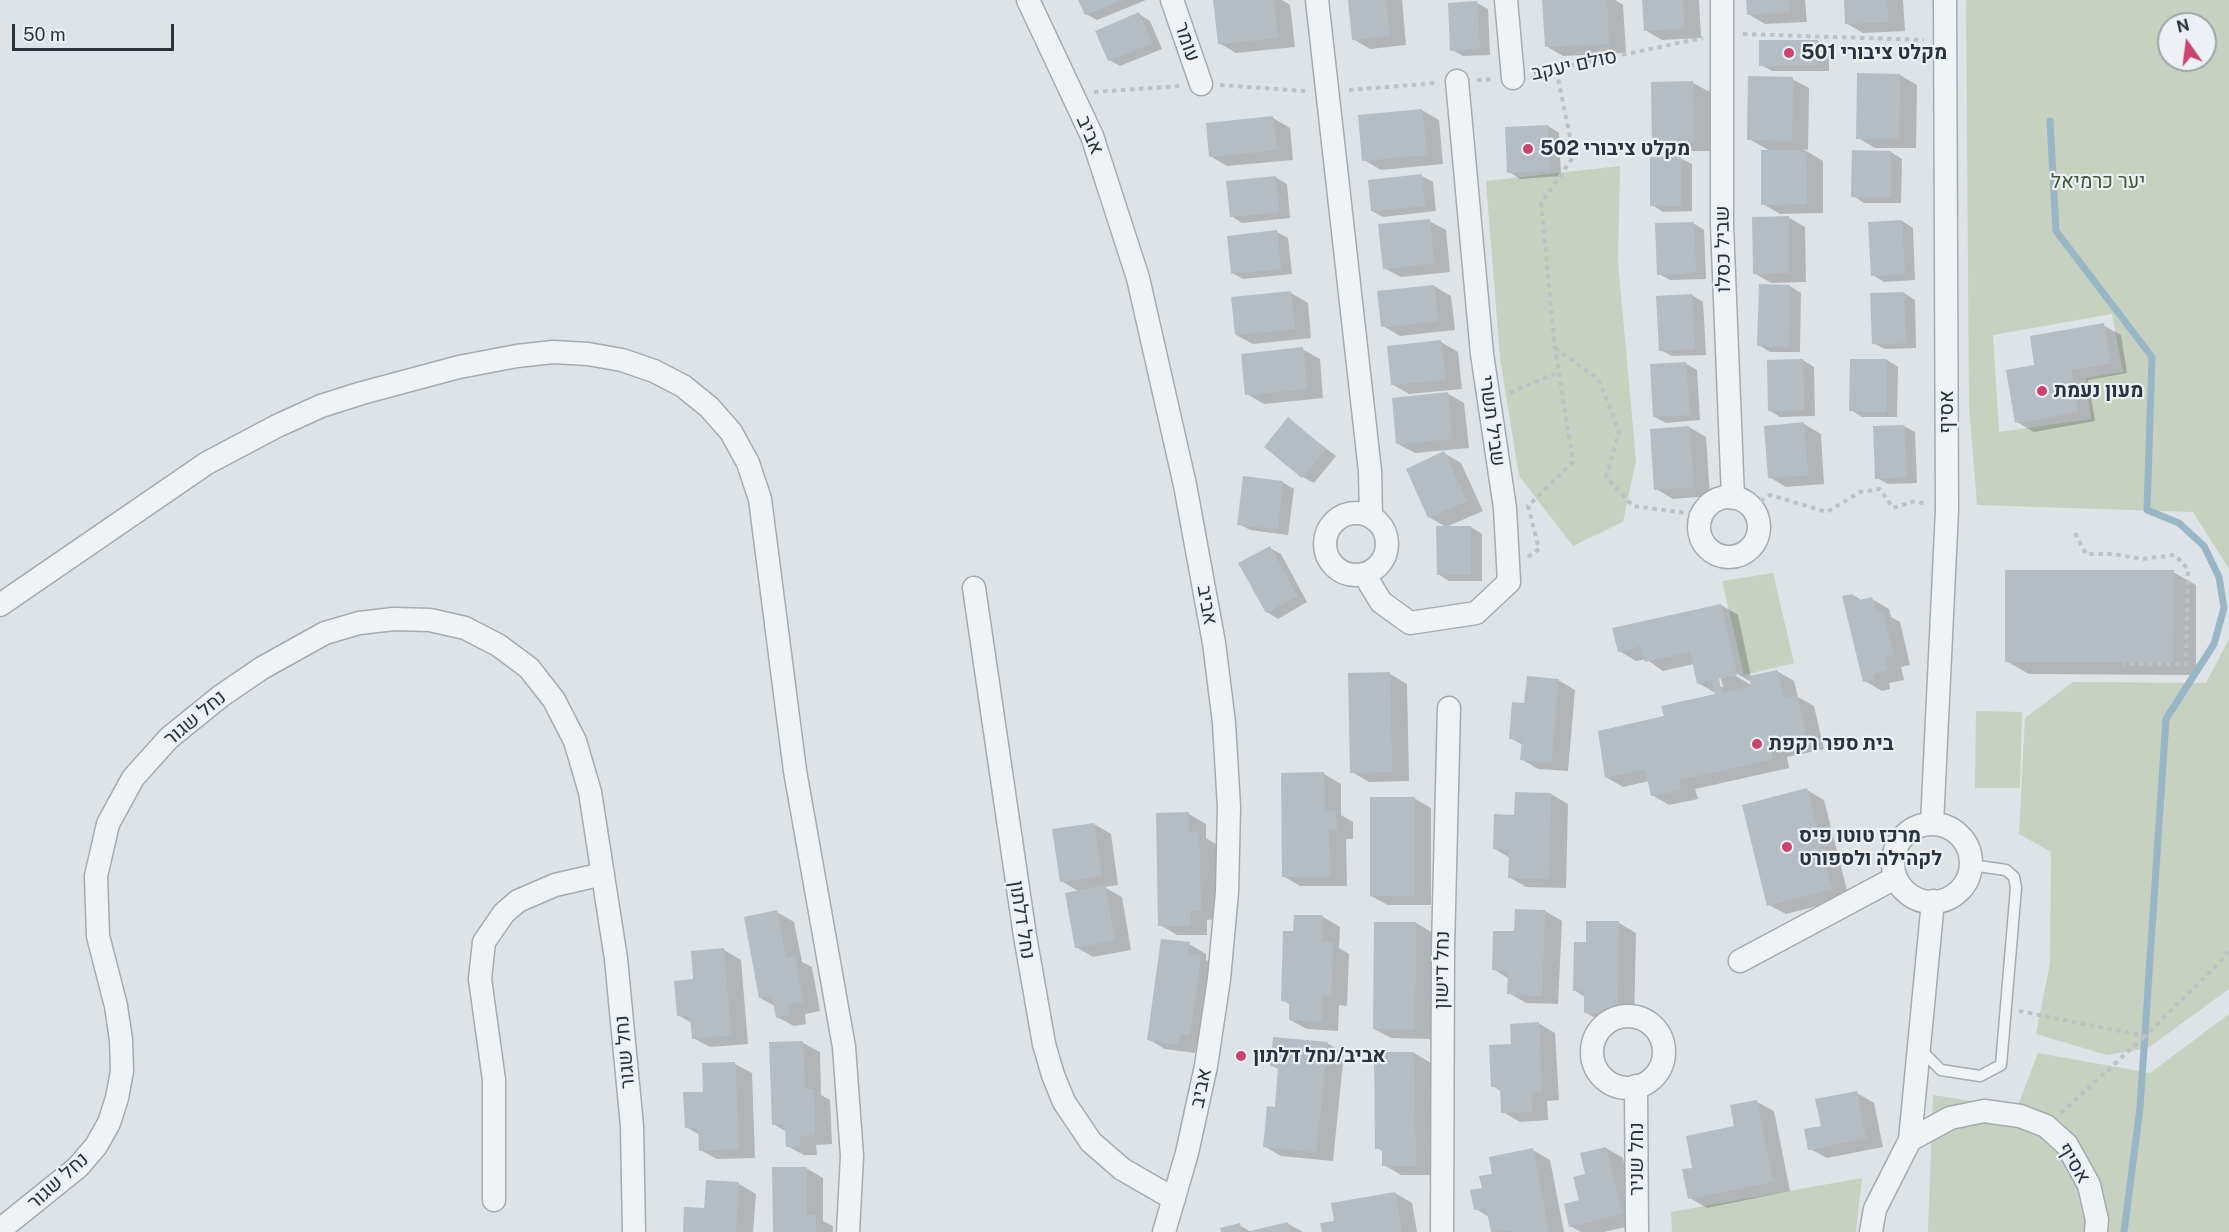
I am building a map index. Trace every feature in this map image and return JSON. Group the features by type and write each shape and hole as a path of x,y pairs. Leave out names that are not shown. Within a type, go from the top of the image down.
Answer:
{"street":[{"name":"אביב","path":"1028,0 1109,181 1151,328 1195,538 1224,723 1229,807 1227,892 1219,979 1206,1066 1164,1232"},
{"name":"עומר","path":"1172,0 1201,84"},
{"path":"1317,0 1370,471 1371,516 1385,532 1388,542 1382,563 1364,574 1354,576 1335,568 1325,550 1324,540 1333,522 1351,513 1371,516"},
{"path":"1506,0 1513,78"},
{"name":"שביל כסלו","path":"1722,0 1722,225 1742,502"},
{"name":"אסיף","path":"1932,824 1947,510 1945,0"},
{"name":"שביל תשרי","path":"1457,81 1482,354 1505,508 1509,572"},
{"path":"0,605 207,463 321,406 459,367 553,352 588,354 622,360 654,370 683,386 709,407 731,432 748,463 760,499 795,771 844,1047 852,1156 848,1232"},
{"path":"1714,501 1742,502 1757,515 1758,536 1746,552 1727,557 1709,550 1699,534 1701,515 1714,501"},
{"path":"1364,574 1381,602 1410,623 1476,613 1509,582 1509,572"},
{"name":"נחל דלתון","path":"974,588 1019,901 1037,1008 1053,1076 1064,1102 1090,1142 1122,1169 1173,1199"},
{"name":"נחל שגור","path":"1,1230 78,1167 96,1146 109,1124 117,1098 122,1071 121,1040 116,1006 98,936 95,905 100,849 119,800 133,778 169,738 226,692 293,649 325,633 359,623 394,619 430,620 465,628 498,645 529,668 555,700 575,741 590,792 603,874 627,1071 634,1232"},
{"name":"נחל דישון","path":"1442,1232 1442,958 1449,708"},
{"path":"1932,824 1945,826 1960,836 1970,853 1971,866 1962,889 1952,896 1933,901 1917,899 1906,893 1896,878 1892,861 1900,839 1920,825 1932,824"},
{"path":"494,1200 495,1100 490,1040 480,979 484,942 492,926 518,901 555,885 603,874"},
{"path":"1740,961 1896,878"},
{"path":"1871,1232 1875,1209 1910,1140 1933,901"},
{"name":"נחל שניר","path":"1636,1086 1637,1232"},
{"name":"אסיף","path":"1910,1140 1950,1119 1984,1111 2020,1116 2046,1126 2067,1145 2089,1185 2097,1220 2096,1232"}],"lane":[{"path":"1920,1049 1941,1070 1980,1076 2001,1065 2016,888 2014,877 2006,870 1971,866"}],"path":[{"name":"סולם יעקב","path":"1072,94 1201,84 1326,92 1513,78 1723,33 1946,40"},
{"path":"1509,572 1539,549 1528,506 1573,462 1555,348 1541,203 1574,156 1556,69"},
{"path":"1555,348 1598,379 1609,405 1618,432 1606,477 1633,506 1701,515"},
{"path":"1490,402 1559,372"},
{"path":"1742,502 1770,495 1827,512 1860,492 1881,489 1893,508 1915,501 1947,510"},
{"path":"2075,533 2086,554 2113,554 2142,559 2175,555 2188,569 2186,664 2124,664"},
{"path":"2046,1126 2145,1036 2225,957 2229,948"},
{"path":"2006,1008 2145,1036"}],"green space":[{"name":"יער כרמיאל","path":"1966,0 2229,0 2229,569 2193,512 1977,505 1969,406","holes":["2112,314 2123,372 2086,378 2091,419 1999,432 1993,335"]},
{"path":"1620,166 1618,262 1636,461 1623,522 1573,546 1519,476 1500,358 1486,181"},
{"path":"1773,573 1794,663 1744,675 1722,581"},
{"path":"2229,639 2229,989 2148,1048 2107,1055 2036,1034 2050,963 2051,852 2019,834 2025,718 2073,682 2206,683"},
{"path":"1976,711 2022,712 2020,788 1975,788"},
{"path":"2229,1014 2229,1232 1928,1232 1933,1095 2017,1108 2038,1053 2150,1073"},
{"path":"1862,1178 1856,1232 1672,1232 1671,1212"}],"building":[{"path":"1078,0 1121,0 1085,15"},
{"path":"1213,0 1274,0 1278,38 1218,44"},
{"path":"1348,0 1386,0 1390,36 1352,40"},
{"path":"1542,0 1607,0 1609,44 1545,47"},
{"path":"1642,0 1683,0 1684,29 1644,31"},
{"path":"1746,0 1789,0 1790,12 1747,15"},
{"path":"1844,0 1887,0 1888,22 1845,24"},
{"path":"1477,1 1480,49 1450,51 1448,3"},
{"path":"1139,12 1152,43 1108,61 1095,31"},
{"name":"מקלט ציבורי 501","path":"1759,40 1818,40 1818,65 1759,66"},
{"path":"1857,73 1900,74 1899,139 1856,139"},
{"path":"1748,76 1793,77 1792,141 1747,140"},
{"path":"1693,81 1694,142 1652,143 1651,82"},
{"path":"1422,109 1427,155 1362,161 1358,115"},
{"path":"1273,116 1277,150 1209,157 1206,123"},
{"name":"מקלט ציבורי 502","path":"1548,125 1550,171 1507,173 1505,127"},
{"path":"1761,150 1806,150 1807,204 1761,205"},
{"path":"1852,150 1891,151 1891,198 1851,197"},
{"path":"1681,156 1681,206 1650,206 1650,157"},
{"path":"1422,174 1425,206 1371,211 1368,180"},
{"path":"1276,176 1279,212 1230,217 1226,181"},
{"path":"1789,216 1789,273 1753,274 1752,217"},
{"path":"1430,219 1434,263 1383,269 1378,224"},
{"path":"1902,220 1905,274 1871,276 1868,222"},
{"path":"1694,222 1696,273 1657,275 1655,223"},
{"path":"1277,230 1281,269 1231,274 1227,236"},
{"path":"1759,284 1790,285 1789,347 1757,346"},
{"path":"1434,285 1438,321 1381,327 1377,291"},
{"path":"1291,291 1295,329 1235,335 1231,297"},
{"path":"1904,292 1906,343 1872,344 1870,293"},
{"path":"1692,294 1695,349 1659,351 1656,296"},
{"name":"מעון נעמת","path":"2104,323 2111,363 2071,370 2078,412 2015,423 2006,370 2034,365 2030,336"},
{"path":"1441,340 1446,380 1391,385 1387,346"},
{"path":"1303,347 1307,389 1245,395 1241,354"},
{"path":"1803,359 1804,410 1768,411 1767,360"},
{"path":"1850,359 1887,359 1887,412 1849,411"},
{"path":"1686,362 1690,415 1653,417 1650,364"},
{"path":"1448,392 1452,439 1396,444 1392,398"},
{"path":"1288,417 1326,449 1302,478 1264,447"},
{"path":"1804,422 1808,475 1768,478 1764,426"},
{"path":"1904,425 1907,477 1875,479 1873,426"},
{"path":"1689,426 1694,487 1654,490 1650,429"},
{"path":"1444,451 1467,501 1428,518 1406,469"},
{"path":"1243,476 1283,481 1278,529 1237,525"},
{"path":"1436,526 1471,526 1471,575 1437,575"},
{"path":"1270,546 1297,596 1266,613 1238,563"},
{"path":"2005,570 2174,570 2173,662 2005,662"},
{"path":"1853,594 1855,601 1872,597 1876,613 1883,611 1894,655 1885,658 1888,670 1873,674 1874,680 1863,682 1842,596"},
{"path":"1721,604 1737,675 1719,679 1722,693 1751,686 1749,676 1777,670 1784,698 1797,695 1807,740 1771,748 1773,759 1679,780 1681,790 1651,796 1645,769 1605,778 1598,731 1664,716 1661,706 1715,694 1712,680 1697,684 1690,652 1645,662 1641,646 1618,652 1612,628"},
{"path":"1390,672 1392,772 1350,773 1348,673"},
{"path":"1527,676 1559,679 1551,763 1520,760 1522,740 1509,739 1512,702 1524,703"},
{"path":"1324,772 1325,811 1336,811 1337,830 1329,830 1330,877 1282,877 1281,773"},
{"name":"מרכז טוטו פיס לקהילה ולספורט","path":"1807,788 1832,889 1767,906 1742,805"},
{"path":"1515,792 1551,793 1549,879 1508,878 1509,850 1493,849 1494,814 1514,815"},
{"path":"1370,797 1415,797 1415,896 1370,896"},
{"path":"1189,812 1189,833 1199,832 1201,910 1190,911 1191,926 1158,926 1156,813"},
{"path":"1094,823 1102,876 1060,882 1052,829"},
{"path":"1105,885 1115,940 1075,948 1065,893"},
{"path":"1515,909 1545,910 1542,996 1507,994 1508,971 1492,970 1493,931 1514,931"},
{"path":"777,910 786,958 795,956 803,1002 788,1004 790,1015 776,1018 772,996 759,998 744,917"},
{"path":"1294,915 1323,915 1322,942 1333,943 1331,997 1322,996 1322,1022 1289,1020 1289,1002 1281,1001 1283,931 1293,931"},
{"path":"1586,921 1619,921 1617,1014 1584,1013 1584,991 1573,991 1574,942 1586,942"},
{"path":"1374,922 1416,922 1415,1030 1373,1029"},
{"path":"1161,939 1190,942 1188,954 1201,956 1190,1035 1180,1034 1178,1045 1147,1040"},
{"path":"724,948 731,1035 692,1039 690,1015 677,1016 674,981 693,979 691,951"},
{"path":"1539,1022 1542,1091 1531,1092 1532,1111 1501,1113 1500,1087 1491,1087 1489,1045 1511,1044 1510,1024"},
{"path":"1273,1037 1328,1042 1316,1152 1263,1147 1267,1106 1275,1107 1278,1067 1270,1066"},
{"path":"803,1041 805,1089 814,1089 815,1135 800,1136 800,1146 786,1147 785,1125 772,1125 769,1042"},
{"path":"1384,1052 1414,1052 1416,1166 1382,1166 1382,1149 1375,1149 1374,1061 1384,1061"},
{"path":"735,1062 739,1149 699,1151 698,1127 685,1128 683,1092 703,1092 702,1063"},
{"path":"1857,1091 1866,1138 1808,1150 1804,1129 1821,1126 1815,1099"},
{"path":"1757,1100 1773,1182 1688,1199 1682,1169 1692,1168 1686,1136 1734,1126 1730,1105"},
{"path":"1606,1147 1622,1214 1569,1227 1564,1204 1579,1200 1573,1177 1585,1174 1580,1153"},
{"path":"1533,1148 1549,1232 1512,1232 1512,1230 1491,1232 1486,1208 1474,1210 1470,1190 1482,1188 1479,1176 1492,1174 1489,1157"},
{"path":"772,1167 807,1167 807,1215 816,1215 816,1232 773,1232"},
{"path":"706,1180 739,1182 736,1232 683,1232 684,1207 704,1208"},
{"path":"1395,1192 1402,1232 1322,1232 1320,1223 1334,1221 1331,1203"},
{"path":"1288,1222 1291,1232 1250,1232 1250,1231"},
{"path":"1240,1223 1242,1232 1221,1232 1220,1228"}],"waterway":[{"path":"2050,121 2056,231 2152,357 2147,510 2179,523 2204,546 2219,577 2224,608 2214,644 2166,719 2140,1108 2124,1232"}],"place":[{"name":"מקלט ציבורי 501","path":"1789,53"},
{"name":"מקלט ציבורי 502","path":"1528,149"},
{"name":"מעון נעמת","path":"2042,391"},
{"name":"בית ספר רקפת","path":"1757,744"},
{"name":"מרכז טוטו פיס לקהילה ולספורט","path":"1787,847"},
{"name":"אביב/נחל דלתון","path":"1241,1056"}]}
